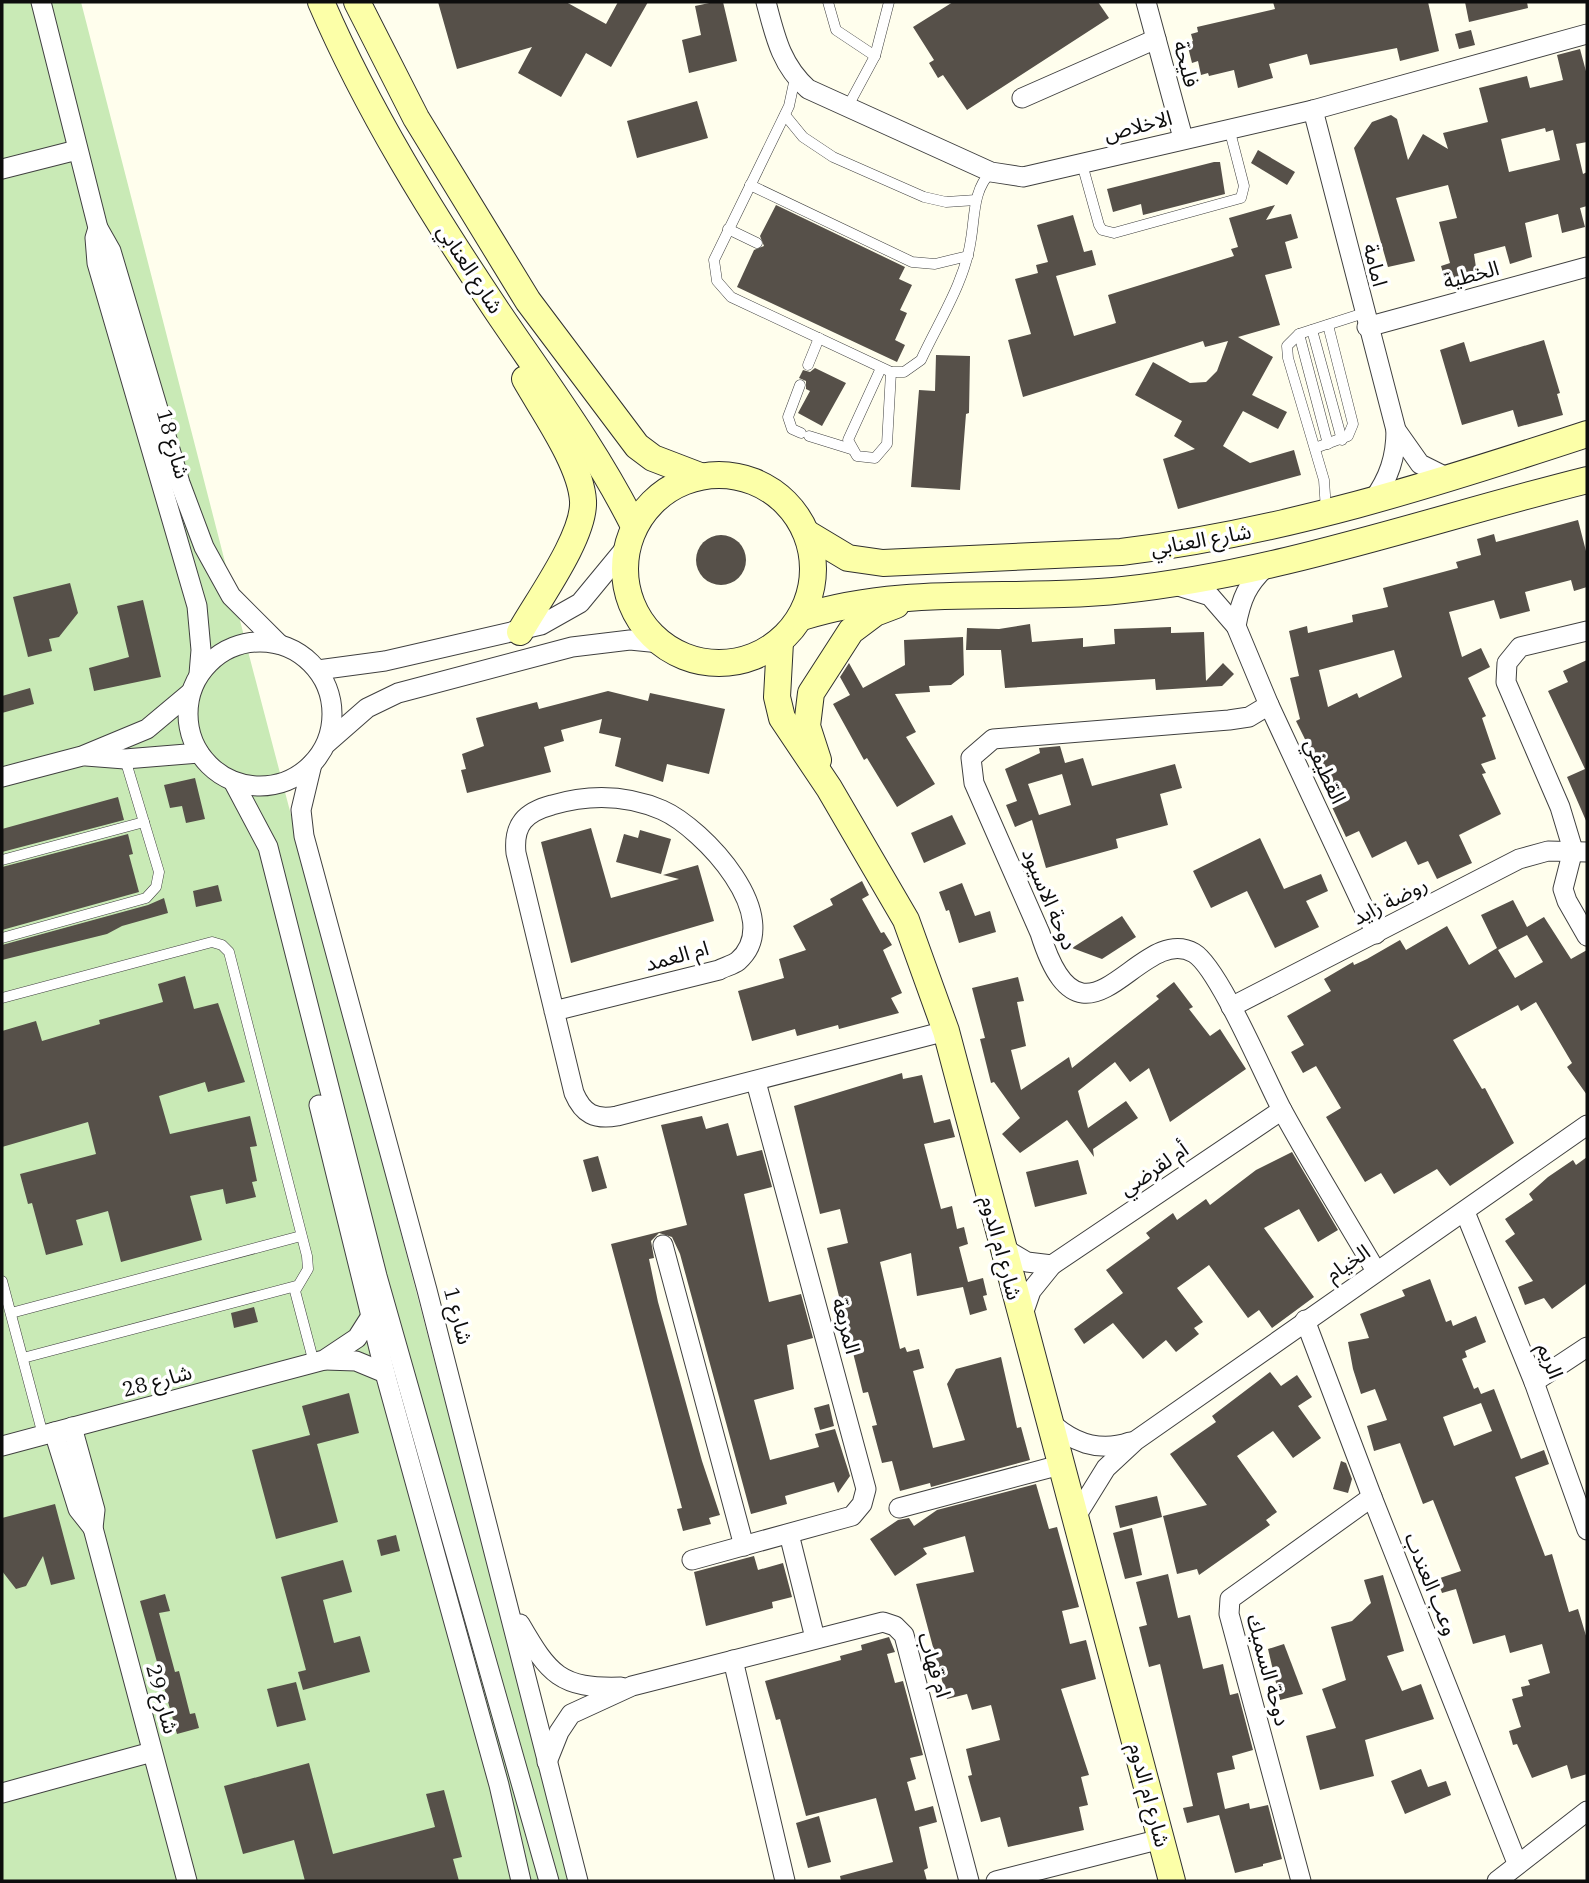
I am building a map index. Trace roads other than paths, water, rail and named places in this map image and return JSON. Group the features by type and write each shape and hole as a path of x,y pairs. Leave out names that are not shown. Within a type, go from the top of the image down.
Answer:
{"street":[{"name":"شارع 18","path":"41,2 98,228 111,251 180,483 204,547 231,596 279,644"},
{"name":"شارع العنابي","path":"321,2 393,146 496,309 608,476 631,536"},
{"name":"شارع العنابي","path":"357,2 416,118 528,301 637,446 653,458 701,476"},
{"name":"الاخلاص","path":"766,2 777,44 789,71 807,89 846,109 991,172 1023,177 1312,110 1587,34"},
{"name":"فليحة","path":"1152,3 1156,39 1183,138"},
{"path":"1022,98 1156,39"},
{"name":"امامة","path":"1312,110 1396,430 1420,464 1450,479"},
{"path":"2,169 77,150"},
{"name":"شارع 18","path":"98,228 95,238 97,263 197,606 201,650 199,674"},
{"name":"الخطية","path":"1365,320 1587,267"},
{"path":"496,309 516,363 580,482 583,502 572,540 520,632"},
{"name":"امامة","path":"1373,500 1383,486 1394,460 1396,430"},
{"name":"شارع العنابي","path":"808,534 833,551 865,563 1160,548 1263,529 1373,500 1450,479 1587,434"},
{"path":"1501,501 1506,488 1517,480 1587,461"},
{"path":"317,670 385,661 520,632 551,621 580,603 631,536 646,509 662,494 680,483 701,476 734,476 765,486 797,515 808,534 814,562 813,581 802,617 780,642 762,654 720,664 699,662 678,655 660,643 639,619 626,589 631,536"},
{"name":"شارع العنابي","path":"802,617 865,601 1122,591 1167,584 1268,565 1587,480"},
{"path":"1236,626 1241,597 1268,565"},
{"name":"القطيفي","path":"1167,584 1197,589 1210,596 1236,626 1269,705 1376,934"},
{"path":"829,788 807,726 811,693 828,664 862,621 911,599"},
{"path":"1587,631 1520,647 1507,663 1506,682 1580,851 1563,888 1567,901 1587,936"},
{"path":"326,743 367,708 398,693 572,647 630,639 660,643"},
{"path":"256,642 279,644 300,653 317,670 327,687 332,705 332,725 326,743 312,764 296,776 275,784 254,786 233,781 209,765 199,753 188,724 190,693 199,674 215,658 234,646 256,642"},
{"name":"شارع ام الدوم","path":"780,642 777,697 782,718 829,788 906,920 946,1031 1000,1245 1172,1881"},
{"path":"2,777 82,756 147,729 190,693"},
{"name":"دوحة الاسيود","path":"1269,705 1249,717 1229,720 993,739 971,758 974,783 1060,981 1083,993 1105,989 1157,955 1176,948 1195,953 1231,1007 1282,1110 1376,1271"},
{"path":"82,756 125,759 199,753"},
{"name":"شارع 1","path":"312,764 301,810 304,836 428,1290 578,1881"},
{"path":"233,781 268,847 307,1012 377,1276 549,1881"},
{"name":"ام العمد","path":"554,1011 719,970 737,961 750,944 753,924 739,886 713,848 690,827 663,810 633,800 602,796 570,799 527,814 518,825 514,839 516,853 554,1011 574,1093 579,1106 590,1115 603,1119 617,1116 946,1031"},
{"name":"روضة زايد","path":"1231,1007 1519,859 1548,851 1580,851"},
{"path":"307,1012 308,1060 385,1373 499,1785 521,1881"},
{"name":"المربعة","path":"692,1560 852,1516 862,1504 866,1489 756,1082"},
{"name":"أم لقرضي","path":"1021,1322 1031,1291 1052,1265 1282,1110"},
{"name":"الخيام","path":"1075,1518 1106,1468 1135,1441 1587,1125"},
{"name":"الريم","path":"1465,1212 1534,1382 1587,1530"},
{"path":"663,1245 744,1546"},
{"path":"1000,1245 1027,1262 1052,1265"},
{"name":"شارع 28","path":"319,1362 357,1338 371,1316"},
{"name":"وعب العندب","path":"1306,1320 1371,1497 1517,1863"},
{"path":"1534,1382 1587,1347"},
{"name":"شارع 28","path":"2,1446 319,1362 356,1362 385,1373"},
{"name":"الخيام","path":"1048,1420 1081,1443 1108,1447 1135,1441"},
{"name":"شارع 29","path":"56,1431 95,1510 93,1528 187,1881"},
{"path":"899,1508 1060,1465"},
{"name":"دوحة السميك","path":"1301,1881 1229,1614 1230,1599 1371,1497"},
{"path":"789,1534 815,1638"},
{"name":"ام قهاب","path":"510,1607 541,1660 561,1679 591,1688 632,1686"},
{"name":"ام قهاب","path":"547,1762 559,1732 571,1714 632,1686 883,1622 895,1626 904,1635 968,1881"},
{"path":"733,1660 785,1881"},
{"path":"2,1793 152,1752"},
{"path":"1497,1881 1587,1811"},
{"path":"996,1881 1161,1839"}],"lane":[{"path":"828,2 836,30 876,56"},
{"path":"846,109 876,56 890,8 889,2"},
{"path":"795,78 785,115 714,260 714,271 723,290 731,298 819,338 851,347 886,370 904,372 921,360 968,256 976,200 981,185 991,172"},
{"path":"785,115 812,145 833,157 924,197 946,202 976,200"},
{"path":"1082,164 1102,230 1114,233 1241,198 1244,186 1229,128"},
{"path":"750,185 912,262 935,264 968,256"},
{"path":"728,229 757,243"},
{"path":"1325,512 1326,488 1286,352 1289,341 1299,334 1328,325 1365,320"},
{"path":"1314,448 1342,440 1351,431 1353,417 1328,325"},
{"path":"1312,330 1342,440"},
{"path":"1299,334 1328,444"},
{"path":"808,365 819,338"},
{"path":"851,449 850,432 886,370"},
{"path":"800,385 788,417 793,429 851,449 857,456 875,458 887,444 886,370"},
{"path":"2,938 146,898 156,887 159,872 125,759"},
{"path":"2,860 144,822"},
{"path":"2,998 202,945 222,945 233,962 301,1236 308,1269 296,1286 296,1296 319,1362"},
{"path":"11,1313 301,1236"},
{"path":"2,1281 23,1358 56,1431"},
{"path":"23,1358 296,1286"}]}
